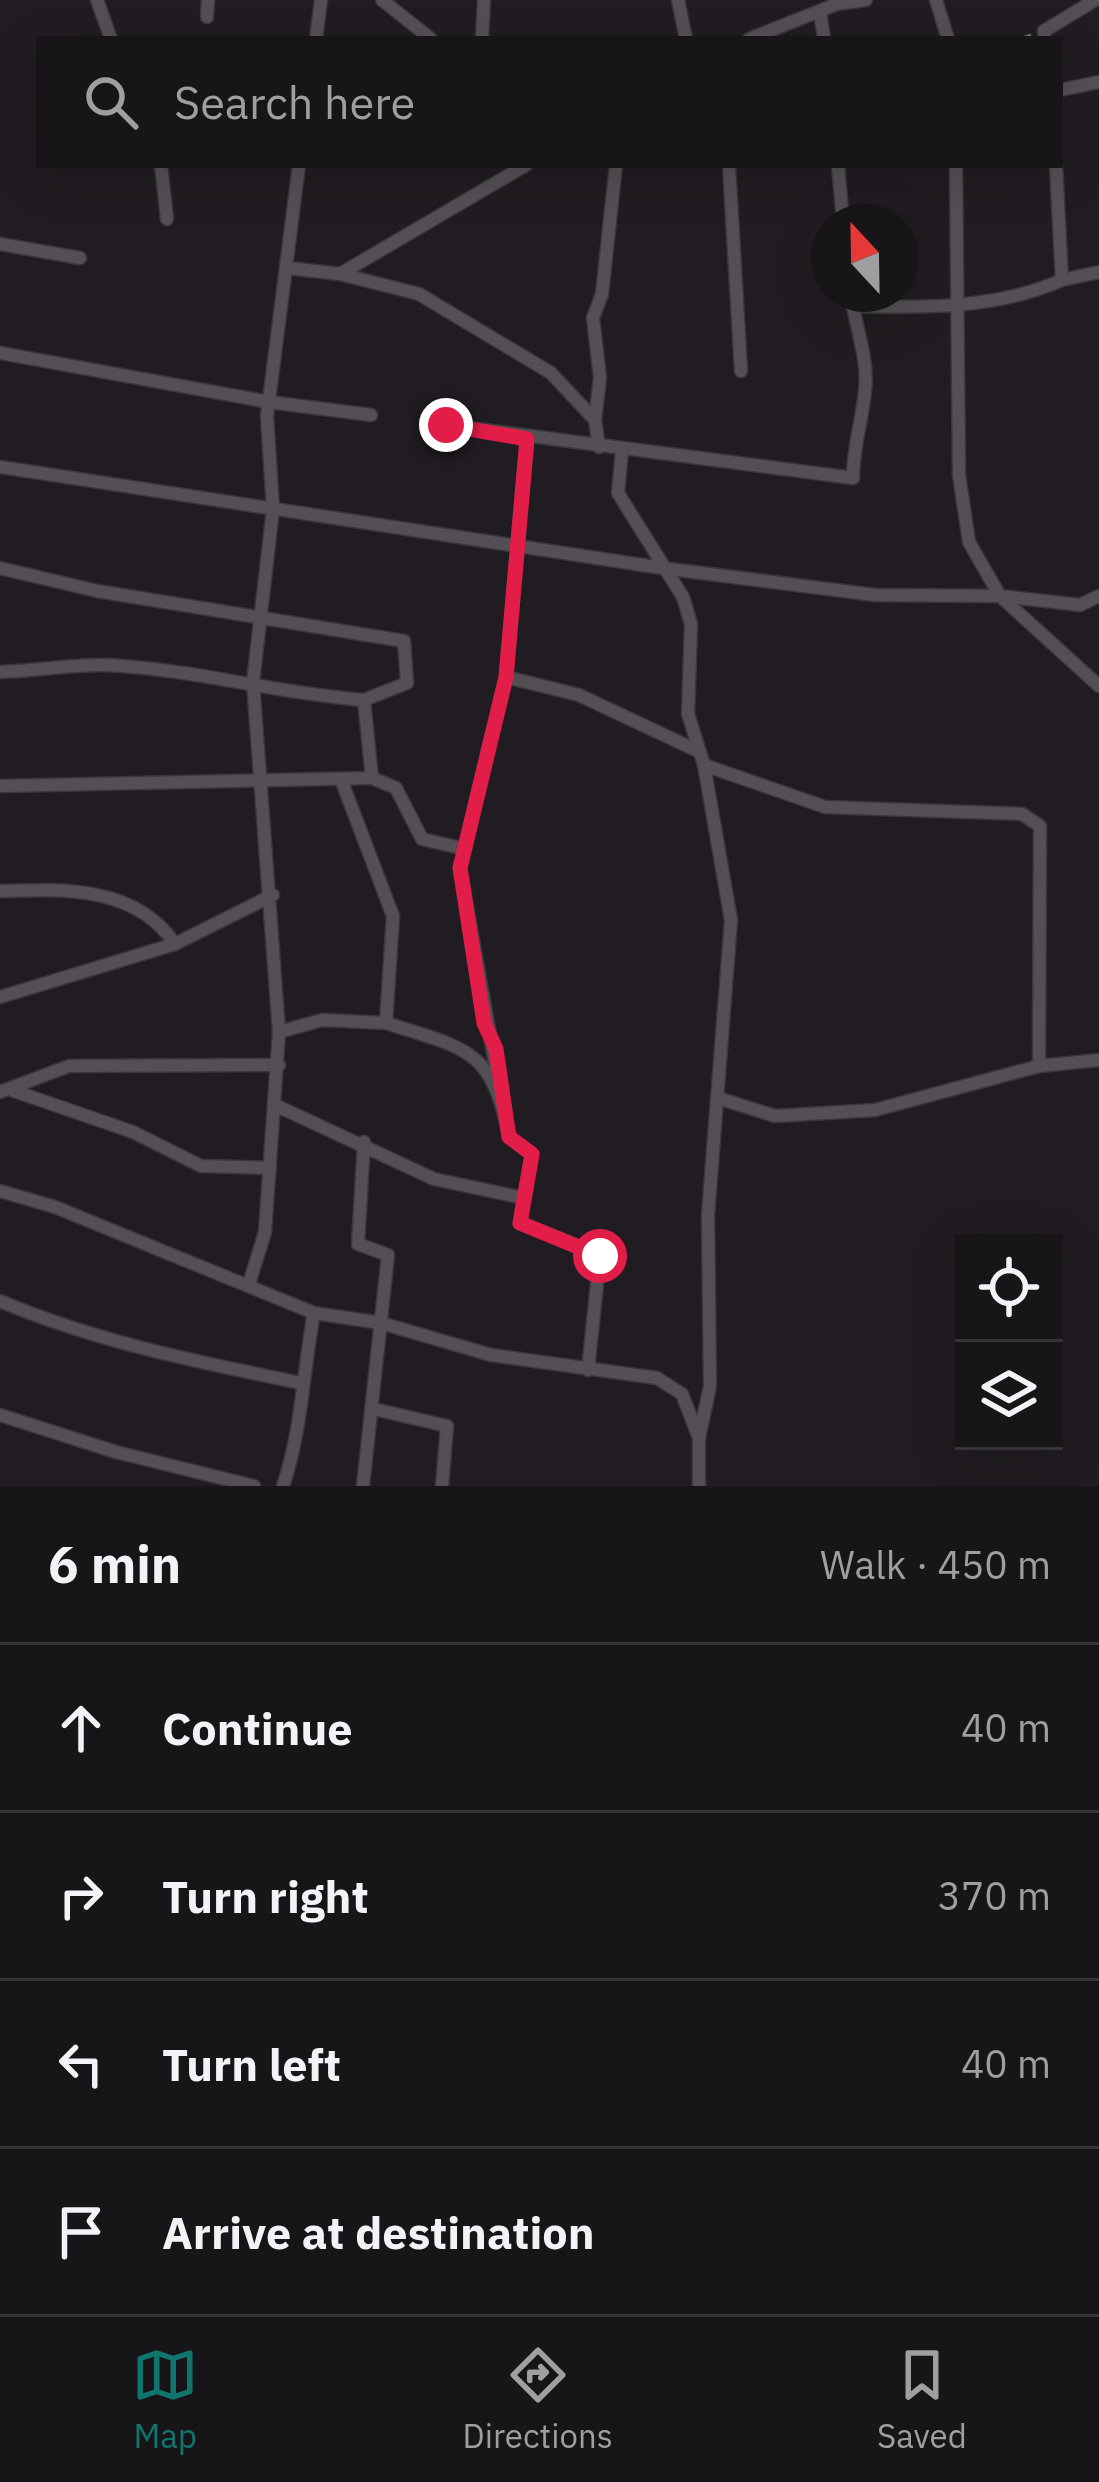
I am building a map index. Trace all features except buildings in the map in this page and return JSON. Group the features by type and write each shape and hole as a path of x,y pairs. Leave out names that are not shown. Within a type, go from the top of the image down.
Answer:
{"street":[{"path":"97,0 110,36"},
{"path":"207,17 208,0"},
{"path":"316,36 321,0"},
{"path":"382,0 427,36"},
{"path":"482,36 484,0"},
{"path":"678,0 685,36"},
{"path":"757,36 866,0"},
{"path":"935,0 947,36"},
{"path":"1045,36 1044,31 1095,0"},
{"path":"820,12 824,36"},
{"path":"1063,89 1099,82"},
{"path":"161,168 166,219"},
{"path":"249,1284 265,1232 278,1106 279,1032 273,895 253,682 273,508 269,402 299,168"},
{"path":"340,274 521,168"},
{"path":"599,448 595,420 600,378 593,318 602,294 616,168"},
{"path":"729,168 741,371"},
{"path":"838,168 841,204"},
{"path":"956,168 959,475 969,542 1000,596 1099,686"},
{"path":"1055,168 1062,280"},
{"path":"0,244 80,258"},
{"path":"288,268 340,274 419,294 551,374 595,420"},
{"path":"919,303 955,305 1039,290 1099,272"},
{"path":"446,425 853,478 853,439 866,392 854,312"},
{"path":"0,353 269,402 371,415"},
{"path":"527,439 506,677 460,868 509,1137 532,1154 520,1223 600,1256 588,1370"},
{"path":"622,450 618,493 682,597 691,624 688,714 702,759 730,920 708,1215 710,1386 699,1438 699,1486"},
{"path":"0,467 383,529 519,543 662,568 875,595 1000,596 1080,605 1099,596"},
{"path":"0,568 97,591 404,641 407,683 364,700 282,694 253,682 117,665 0,672"},
{"path":"506,677 579,695 702,759 825,807 1022,814 1040,826 1039,1066"},
{"path":"364,700 372,778"},
{"path":"0,786 372,778 396,788 422,839 465,849"},
{"path":"342,782 350,813 376,860 393,916 386,1023"},
{"path":"0,891 73,890 110,899 156,915 175,944"},
{"path":"0,997 175,944 273,895"},
{"path":"279,1032 322,1020 386,1023 466,1051 499,1085"},
{"path":"718,1098 775,1116 875,1110 1039,1066 1099,1060"},
{"path":"6,1092 69,1066 278,1065"},
{"path":"6,1092 134,1132 201,1166 270,1168"},
{"path":"278,1106 364,1142 434,1179 524,1198"},
{"path":"363,1486 388,1256 358,1244 364,1142"},
{"path":"0,1191 55,1207 198,1269 249,1284 314,1312 381,1323 491,1355 657,1378 682,1394 699,1438"},
{"path":"0,1300 61,1326 156,1353 301,1383"},
{"path":"283,1486 298,1441 301,1383 314,1312"},
{"path":"374,1409 447,1426 442,1486"},
{"path":"0,1415 116,1452 254,1486"}],"route":[{"path":"446,425 527,439 506,677 460,868 484,1023 496,1049 509,1137 532,1154 520,1223 600,1256"}]}
